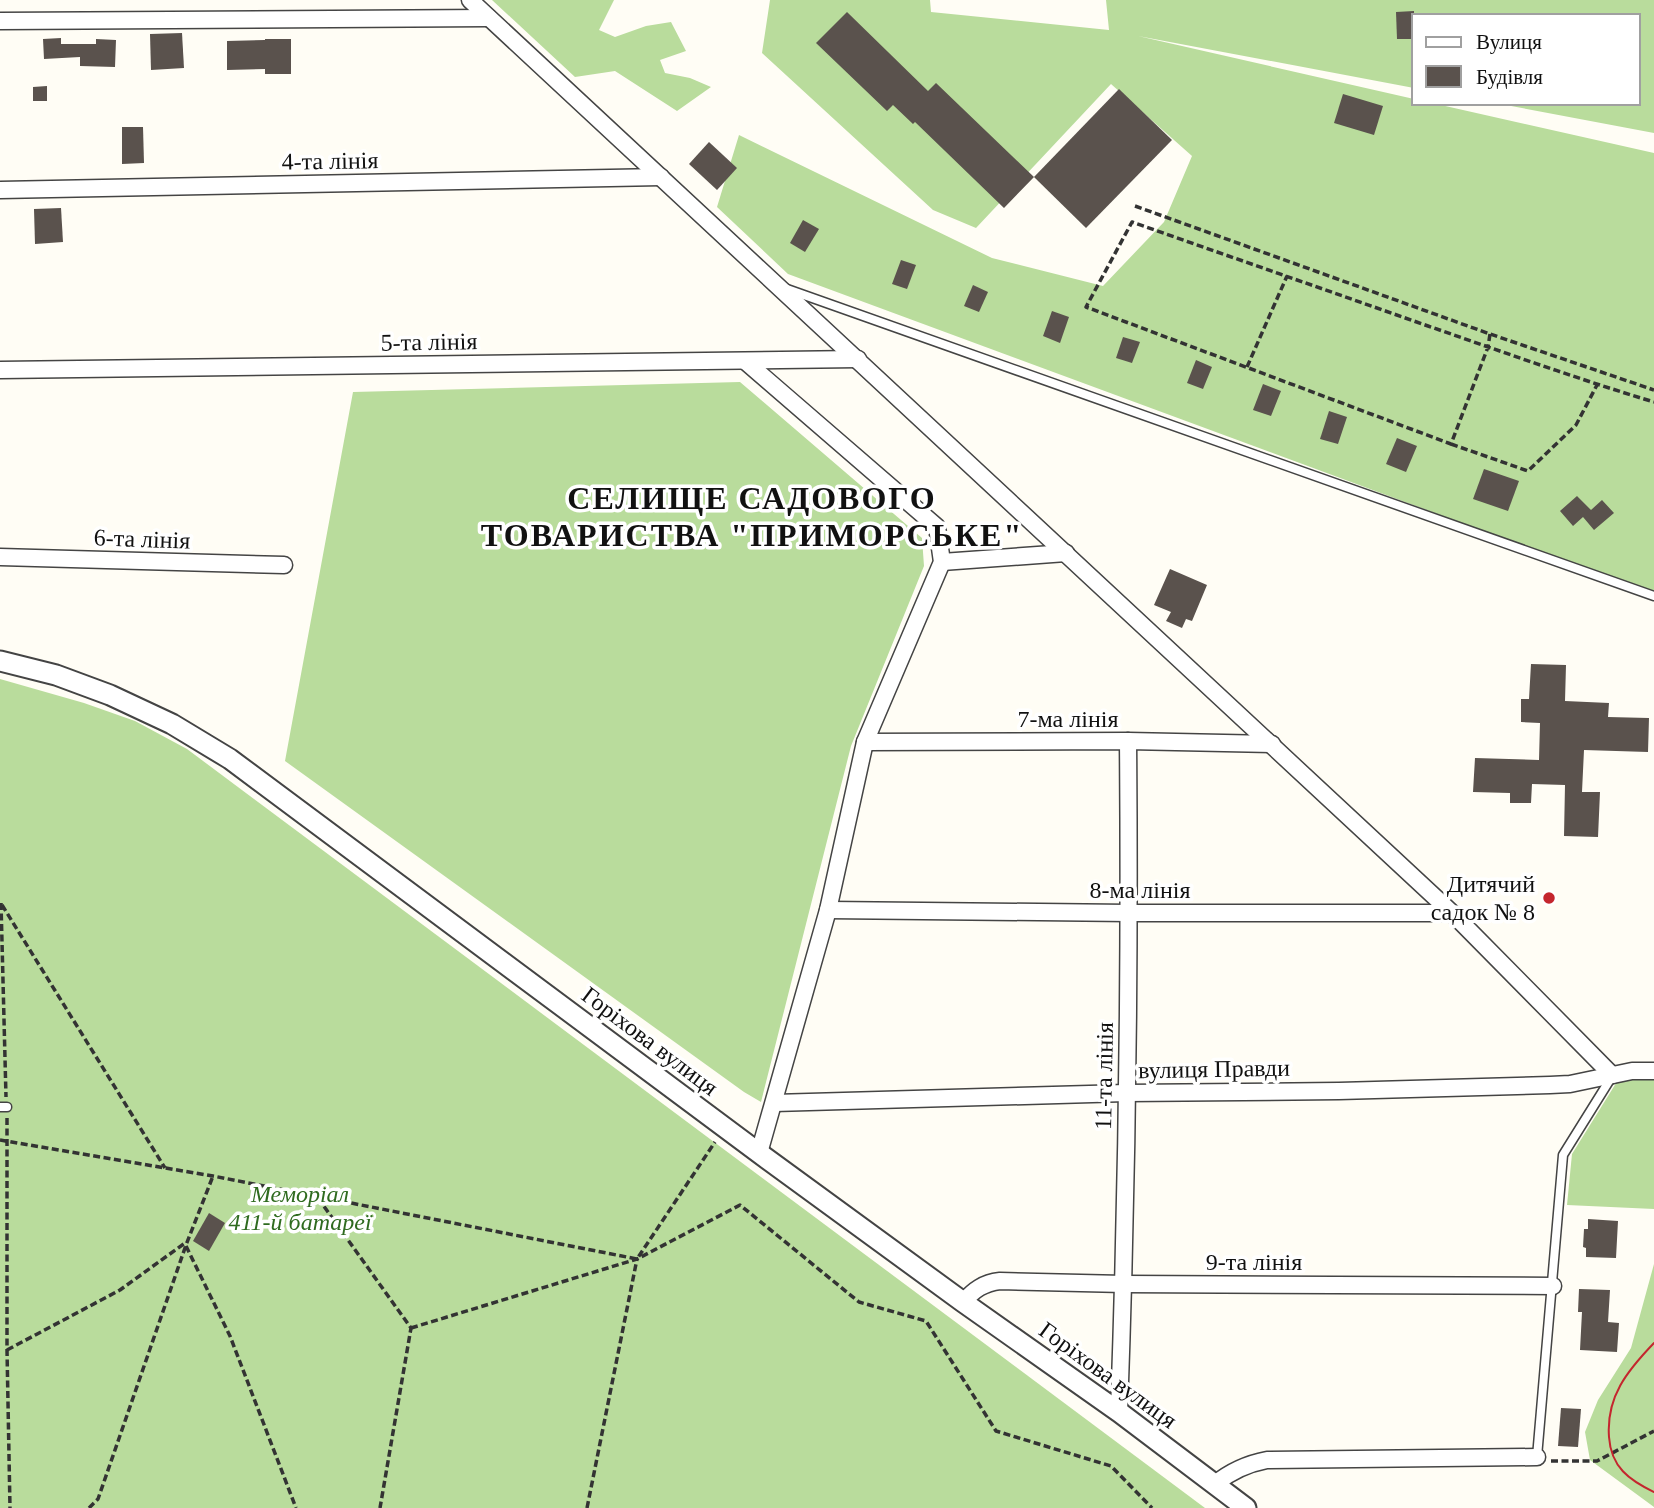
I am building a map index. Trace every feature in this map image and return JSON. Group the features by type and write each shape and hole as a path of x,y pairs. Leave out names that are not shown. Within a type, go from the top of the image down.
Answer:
{"street":[{"path":"470,0 1452,913 1612,1075"},
{"path":"0,21 489,18"},
{"name":"4-та лінія","path":"0,190 661,177"},
{"name":"5-та лінія","path":"0,370 858,359"},
{"path":"745,361 937,527 942,562 864,742 828,910 759,1153"},
{"path":"942,562 1066,553"},
{"name":"6-та лінія","path":"0,557 284,565"},
{"name":"Горіхова вулиця","path":"0,661 56,675 110,695 172,724 230,759 759,1153 1119,1412 1246,1508"},
{"name":"7-ма лінія","path":"864,742 1128,741 1272,744"},
{"name":"11-та лінія","path":"1119,1412 1124,1284 1130,914 1128,741"},
{"name":"8-ма лінія","path":"828,910 1130,914 1452,913"},
{"name":"вулиця Правди","path":"774,1103 1550,1085 1570,1084 1632,1071 1654,1071"},
{"name":"9-та лінія","path":"963,1302 980,1286 990,1282 1553,1286"},
{"path":"1214,1484 1240,1467 1267,1460 1537,1457"}],"lane":[{"path":"781,287 1654,596"},
{"path":"1537,1457 1563,1155 1612,1075"}],"path":[{"path":"1135,206 1654,390"},
{"path":"1597,385 1576,425 1528,471 1086,307 1132,222 1597,385 1654,402"},
{"path":"1247,367 1287,276"},
{"path":"1451,444 1488,347 1490,334"},
{"path":"1,903 3,1107 8,1142 7,1350 10,1508"},
{"path":"1,903 165,1168"},
{"path":"587,1508 637,1259 725,1127"},
{"path":"0,1140 213,1176 637,1259"},
{"path":"89,1508 98,1499 213,1176"},
{"path":"317,1196 411,1328 380,1508"},
{"path":"411,1328 637,1259 740,1205 859,1302 926,1321 996,1431 1111,1466 1152,1508"},
{"path":"7,1350 120,1290 187,1243"},
{"path":"187,1243 230,1336 296,1508"},
{"path":"1537,1457 1553,1462 1597,1461 1654,1431"}],"green space":[{"path":"492,0 614,0 599,30 615,37 646,26 671,22 686,51 660,60 665,73 690,78 711,87 677,111 615,71 575,77"},
{"path":"770,0 930,0 931,12 1109,30 1106,0 1654,0 1654,133 1506,105 1640,105 1640,14 1412,14 1412,88 1138,36 1412,99 1412,105 1441,105 1654,153 1654,594 788,274 717,207 739,135 992,258 1103,286 1164,222 1192,156 1111,84 976,228 933,210 762,53"},
{"path":"740,382 922,538 924,566 851,746 761,1102 285,761 353,392"},
{"name":"Меморіал 411-й батареї","path":"0,679 135,721 187,749 1205,1508 0,1508"},
{"path":"1654,1079 1654,1209 1567,1205 1572,1154 1618,1080"},
{"path":"1654,1264 1654,1507 1590,1460 1585,1432 1598,1400 1631,1348"}],"building":[{"path":"1414,11 1412,39 1397,39 1396,12"},
{"path":"847,12 928,91 936,83 1034,177 1004,208 915,122 913,124 893,105 887,111 816,43"},
{"path":"182,33 184,68 151,70 150,34"},
{"path":"61,38 61,44 96,44 96,39 116,40 115,67 80,66 80,57 44,59 43,39"},
{"path":"291,39 291,74 265,74 265,69 227,70 227,41"},
{"path":"47,86 47,101 33,101 33,87"},
{"path":"1119,89 1172,140 1086,228 1034,177"},
{"path":"1343,94 1383,106 1374,135 1334,123"},
{"path":"122,127 143,127 144,163 122,164"},
{"path":"709,142 737,168 717,190 689,164"},
{"path":"61,208 63,242 35,244 34,209"},
{"path":"803,220 819,229 805,252 790,243"},
{"path":"901,260 916,265 907,289 892,284"},
{"path":"973,285 988,292 979,312 964,306"},
{"path":"1052,311 1069,317 1060,343 1043,336"},
{"path":"1123,337 1140,342 1132,363 1116,358"},
{"path":"1196,360 1212,367 1203,389 1187,383"},
{"path":"1263,384 1281,391 1271,416 1253,410"},
{"path":"1329,411 1347,417 1338,444 1320,439"},
{"path":"1397,438 1417,446 1406,472 1386,464"},
{"path":"1484,469 1519,481 1508,511 1473,499"},
{"path":"1577,496 1591,510 1602,500 1614,513 1594,530 1583,517 1573,526 1560,511"},
{"path":"1170,569 1207,585 1192,621 1186,619 1182,628 1166,621 1171,612 1154,605"},
{"path":"1531,664 1566,665 1565,701 1609,703 1608,717 1649,718 1648,752 1584,750 1582,792 1600,792 1598,837 1564,836 1565,785 1532,784 1531,803 1510,803 1510,793 1473,792 1475,758 1539,760 1540,723 1521,722 1521,699 1529,699"},
{"path":"209,1213 225,1223 209,1251 193,1241"},
{"path":"1588,1219 1618,1221 1616,1258 1586,1257 1586,1248 1583,1247 1584,1229 1588,1229"},
{"path":"1579,1289 1610,1290 1608,1322 1619,1323 1617,1352 1580,1350 1582,1312 1578,1312"},
{"path":"1561,1408 1581,1409 1578,1447 1558,1446"}],"tram line":[{"path":"1654,1343 1620,1386 1609,1423 1613,1457 1629,1477 1654,1492"}],"place":[{"name":"Дитячий садок № 8","path":"1549,898"}],"district":[{"name":"СЕЛИЩЕ САДОВОГО ТОВАРИСТВА \"ПРИМОРСЬКЕ\"","path":"752,516"}]}
